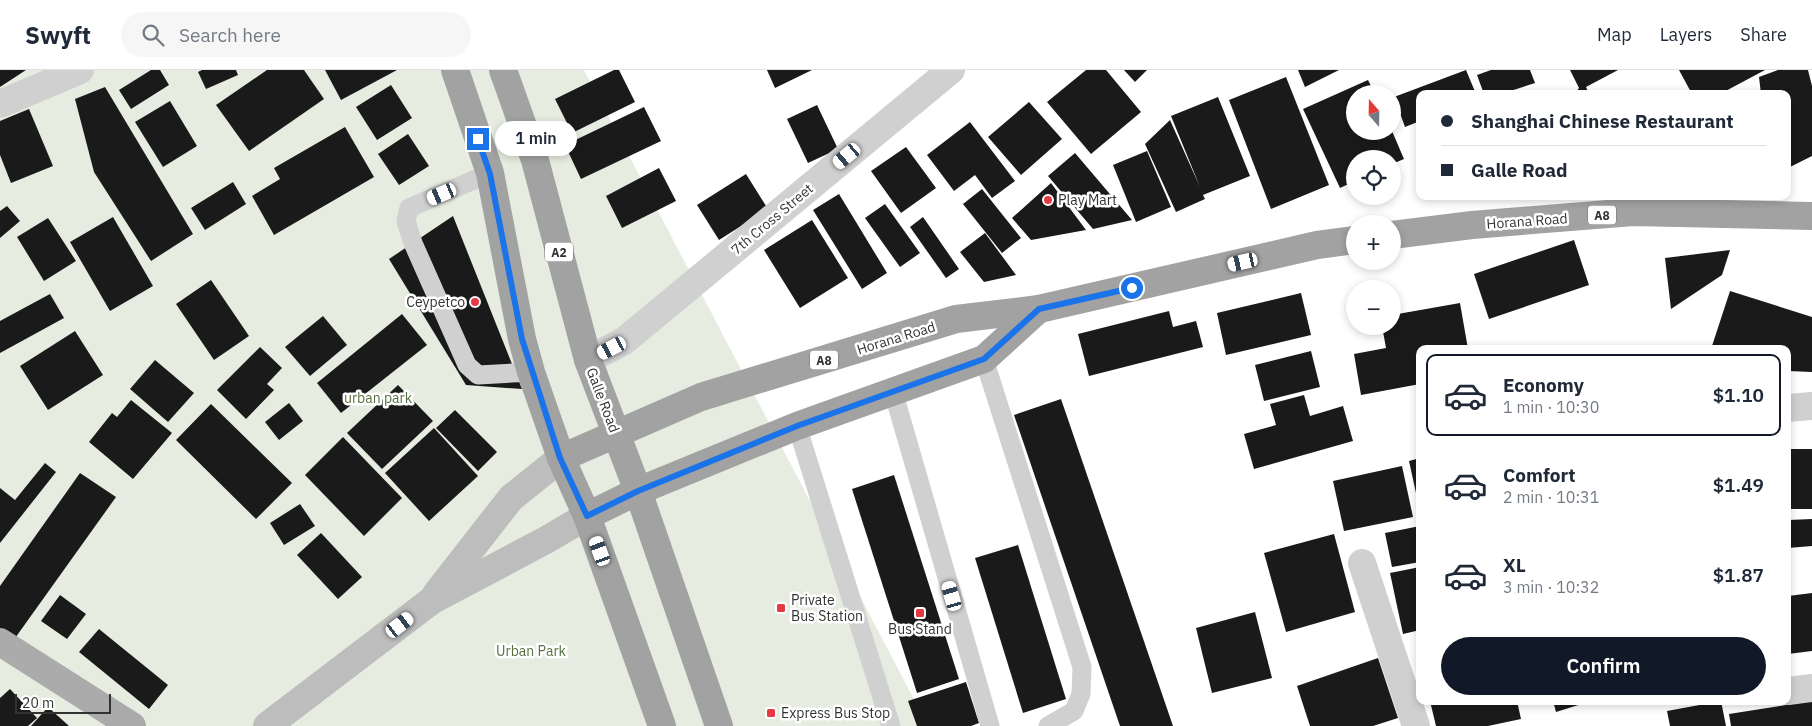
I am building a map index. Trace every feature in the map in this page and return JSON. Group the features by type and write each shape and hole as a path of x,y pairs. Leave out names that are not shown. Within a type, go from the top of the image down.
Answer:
{"highway":[{"path":"455,70 490,174 522,339 532,372 560,458 587,516 662,726"},
{"name":"Galle Road","path":"503,70 535,160 588,360 638,491 719,726"},
{"name":"Horana Road","path":"1401,234 1472,225 1633,212 1812,216"},
{"name":"Horana Road","path":"560,458 701,397 956,320 1039,309 1317,245 1346,241"},
{"name":"Horana Road","path":"587,516 638,491 797,426 984,359 1039,309"}],"main road":[{"path":"431,601 511,498 560,458"},
{"path":"266,726 431,601 587,516"},
{"path":"0,642 132,726"}],"street":[{"path":"0,104 80,70"},
{"name":"7th Cross Street","path":"588,360 624,341 952,70"},
{"path":"1791,408 1812,406"},
{"path":"1362,564 1416,726"},
{"path":"1791,691 1812,688"}],"lane":[{"path":"490,174 409,208 406,220 413,243 466,365 478,375 532,372"},
{"path":"984,359 1082,667 1081,694 1074,711 1048,726"},
{"path":"893,391 990,726"},
{"path":"797,426 891,726"}],"green space":[{"name":"urban park","path":"0,70 584,70 928,726 0,726"}],"building":[{"path":"0,70 26,70 0,87"},
{"path":"151,70 160,70 169,85 131,109 119,90"},
{"path":"202,70 236,70 238,75 206,89 198,72"},
{"path":"267,70 304,70 324,99 249,151 216,105"},
{"path":"325,70 397,70 341,100"},
{"path":"614,70 619,70 635,102 572,133 555,99"},
{"path":"767,70 812,70 775,88"},
{"path":"1086,70 1106,70 1141,112 1091,154 1047,102"},
{"path":"1124,70 1147,70 1135,82"},
{"path":"1298,70 1339,70 1305,87"},
{"path":"1466,70 1474,90 1416,90 1416,123 1405,127 1401,116 1401,94"},
{"path":"1491,70 1530,70 1535,83 1513,90 1483,90 1477,75"},
{"path":"1570,70 1618,70 1586,87 1587,90 1577,90 1579,88"},
{"path":"1679,70 1765,70 1728,90 1690,90"},
{"path":"1778,70 1808,70 1812,86 1812,156 1791,166 1791,90 1761,90 1759,77"},
{"path":"1286,77 1329,185 1271,209 1229,100"},
{"path":"1368,80 1370,85 1357,85"},
{"path":"391,85 412,118 377,140 356,107"},
{"path":"105,87 193,234 151,261 94,172 75,99"},
{"path":"1346,90 1346,140 1396,140 1400,150 1346,150 1346,185 1340,188 1303,109"},
{"path":"1218,97 1250,176 1203,195 1205,199 1176,212 1145,144 1170,120 1200,187 1171,116"},
{"path":"170,101 197,146 163,167 135,122"},
{"path":"1029,102 1062,139 1021,175 988,137"},
{"path":"817,105 838,149 808,163 787,119"},
{"path":"644,107 661,141 581,179 565,145"},
{"path":"29,109 53,166 11,183 0,155 0,121"},
{"path":"970,122 1015,181 992,198 975,175 954,191 927,155"},
{"path":"345,127 374,177 274,235 252,196 280,179 274,168"},
{"path":"408,134 429,166 399,185 378,154"},
{"path":"906,147 936,188 901,213 871,171"},
{"path":"1147,151 1171,207 1136,222 1113,165"},
{"path":"1075,153 1132,220 1093,229 1048,176"},
{"path":"659,168 676,201 622,228 606,196"},
{"path":"746,174 768,209 719,240 697,205"},
{"path":"233,182 246,204 205,230 191,208"},
{"name":"Play Mart","path":"1051,183 1086,230 1031,240 1012,218"},
{"path":"982,189 1021,238 1002,253 963,204"},
{"path":"839,194 887,273 862,289 813,210"},
{"path":"885,204 920,253 900,267 865,218"},
{"path":"7,206 20,221 0,238 0,211"},
{"path":"453,216 522,389 466,385 389,259"},
{"path":"113,217 153,286 110,311 70,242"},
{"path":"923,217 959,269 946,278 910,227"},
{"path":"48,218 76,261 44,281 17,237"},
{"path":"812,220 848,278 800,308 764,250"},
{"path":"985,233 1016,275 984,282 960,252"},
{"path":"1574,240 1589,285 1489,319 1474,274"},
{"path":"1730,250 1722,275 1671,309 1665,258"},
{"path":"211,280 249,336 214,360 176,304"},
{"path":"1730,291 1812,317 1812,372 1791,371 1791,345 1712,345"},
{"path":"1301,293 1311,335 1226,355 1217,313"},
{"path":"50,294 64,318 0,353 0,321"},
{"path":"1460,303 1467,345 1416,345 1416,385 1361,395 1354,354 1386,348 1384,335 1401,335 1401,313"},
{"path":"1169,311 1173,327 1196,321 1203,347 1089,376 1078,334"},
{"path":"402,314 427,345 341,413 317,383"},
{"path":"323,316 347,345 310,376 285,347"},
{"path":"75,331 103,375 48,410 20,366"},
{"path":"260,347 282,368 267,384 274,390 246,419 217,390"},
{"path":"1311,351 1320,387 1264,401 1255,365"},
{"path":"155,360 194,393 168,422 130,389"},
{"path":"398,385 433,421 382,469 347,433"},
{"path":"1304,395 1310,416 1343,406 1353,441 1254,469 1244,434 1276,425 1270,404"},
{"path":"1061,399 1173,726 1120,726 1014,415"},
{"path":"131,400 172,433 133,479 89,442 112,413 117,417"},
{"path":"289,403 303,421 279,440 265,422"},
{"path":"211,404 292,483 256,519 176,440"},
{"path":"455,410 497,452 478,471 436,428"},
{"path":"434,428 478,476 429,521 385,473"},
{"path":"343,437 402,498 364,536 305,475"},
{"path":"1791,449 1812,449 1812,509 1791,509"},
{"path":"1416,459 1416,493 1409,461"},
{"path":"45,463 56,472 0,543 0,488 15,500"},
{"path":"1402,466 1413,517 1344,531 1333,481"},
{"path":"80,473 116,497 13,641 0,632 0,586"},
{"path":"894,475 959,679 917,693 852,489"},
{"path":"300,504 315,526 284,545 270,523"},
{"path":"1812,519 1812,546 1791,548 1791,520"},
{"path":"1416,527 1416,563 1392,567 1385,533"},
{"path":"321,533 362,577 338,599 297,555"},
{"path":"1334,534 1355,612 1286,632 1264,553"},
{"path":"1018,545 1066,699 1023,713 975,558"},
{"path":"1416,568 1416,631 1403,634 1390,573"},
{"path":"1812,593 1812,651 1791,654 1791,596"},
{"path":"60,595 86,614 67,639 41,621"},
{"path":"1255,612 1272,678 1212,693 1196,628"},
{"path":"99,629 168,685 149,709 79,652"},
{"path":"1378,658 1398,718 1373,726 1310,726 1297,686"},
{"path":"966,682 979,723 971,726 917,726 908,701"},
{"path":"10,689 37,718 28,726 0,726 0,698"},
{"path":"1812,701 1812,726 1731,726 1729,714"},
{"path":"1431,705 1518,705 1521,719 1488,726 1436,726"},
{"path":"1554,705 1578,705 1556,712"},
{"path":"1699,705 1722,705 1726,726 1670,726 1667,711"},
{"path":"48,707 69,726 31,726"}],"place":[{"name":"Play Mart","path":"1048,200"},
{"name":"Ceypetco","path":"475,302"},
{"name":"Private Bus Station","path":"781,608"},
{"name":"Bus Stand","path":"920,613"},
{"name":"Express Bus Stop","path":"771,713"}],"route":[{"path":"478,139 490,174 522,339 560,458 587,516 638,491 797,426 984,359 1039,309 1132,288"}],"park label":[{"name":"Urban Park","path":"531,651"}]}
